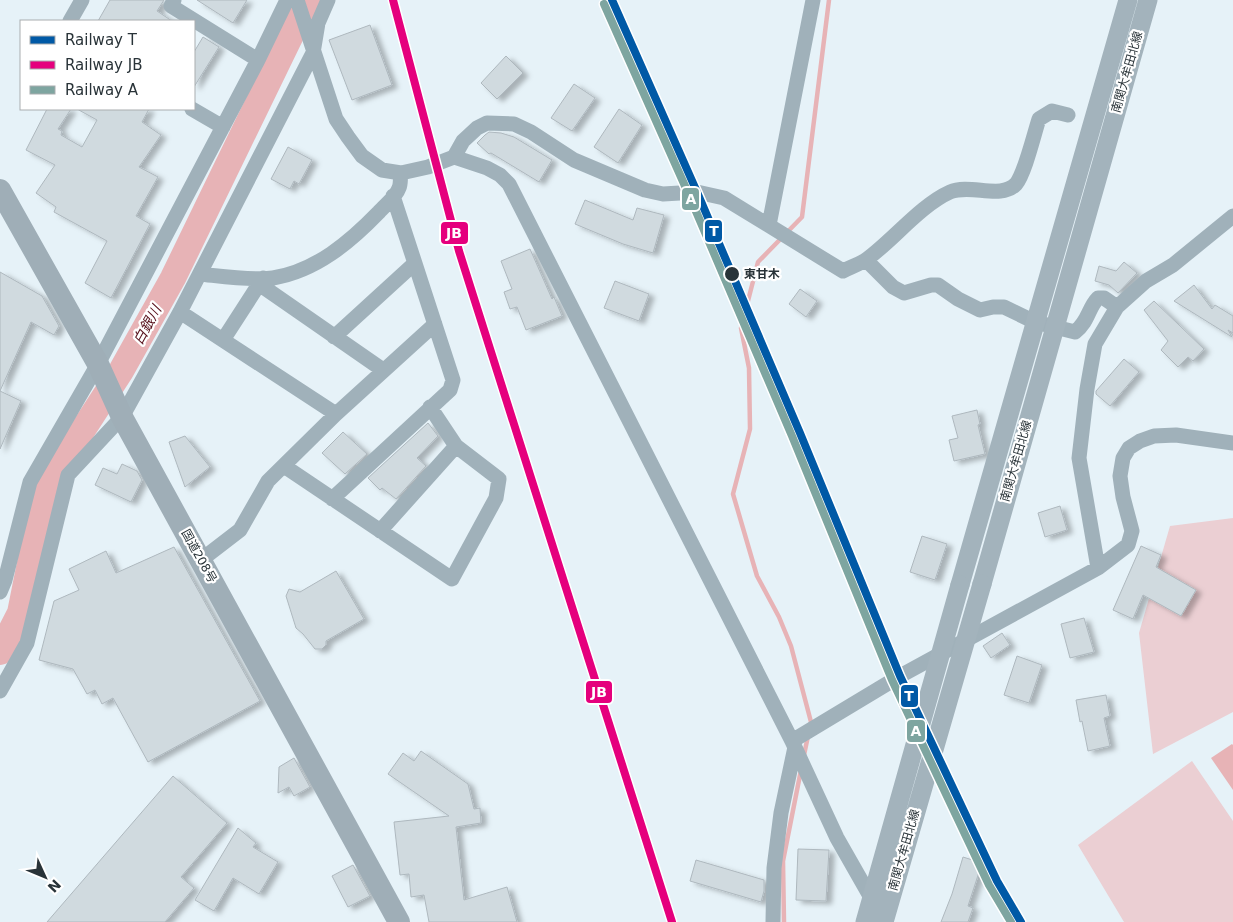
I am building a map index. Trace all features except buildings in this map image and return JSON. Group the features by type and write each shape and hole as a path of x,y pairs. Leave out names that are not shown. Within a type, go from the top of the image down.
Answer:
{"highway":[{"name":"国道208号","path":"0,190 98,364 122,417 399,922"}],"main road":[{"name":"南関大牟田北線","path":"865,922 1128,0"},
{"name":"南関大牟田北線","path":"884,922 1148,0"}],"street":[{"path":"71,20 82,0"},
{"path":"174,0 171,6 194,20"},
{"path":"0,592 5,580 30,482 98,364 258,60 287,0"},
{"path":"297,0 336,119 362,156 382,170 401,173 454,157 487,168 500,175 509,184 794,744 837,838 858,872 884,922"},
{"path":"0,692 27,643 68,476 122,417 180,312 312,47 318,23 328,0"},
{"path":"769,225 813,0"},
{"path":"195,21 258,60"},
{"path":"194,110 223,127"},
{"path":"454,157 463,141 477,128 487,123 514,124 531,132 574,160 645,190 663,194 697,192 724,198 843,271 866,260 936,200 951,191 970,188 998,192 1009,190 1017,183 1039,119 1052,111 1068,115"},
{"path":"200,274 261,281 295,273 340,248 364,228 399,189 401,173"},
{"path":"332,499 450,390 453,380 393,196"},
{"path":"1098,568 1079,458 1087,389 1095,344 1117,308 1146,281 1173,265 1233,216"},
{"path":"866,260 893,287 904,293 931,285 938,285 958,299 980,310 1004,307 1036,322 1075,332 1082,326 1098,298 1104,298 1117,308"},
{"path":"334,337 415,263"},
{"path":"261,281 334,337 383,370"},
{"path":"223,340 261,281"},
{"path":"180,312 336,414"},
{"path":"201,560 240,530 268,481 336,414 435,324"},
{"path":"284,466 452,579 496,498 499,479 456,446 430,407"},
{"path":"773,922 774,868 781,814 794,744 900,676 1098,568 1128,544 1132,531 1123,497 1120,476 1123,458 1129,448 1140,441 1154,436 1176,435 1233,443"},
{"path":"380,531 456,446"}],"shaded area":[{"path":"1233,518 1233,712 1153,754 1139,633 1170,526"},
{"path":"1233,745 1233,790 1211,758"},
{"path":"1192,761 1233,821 1233,922 1124,922 1078,845"}],"waterway":[{"name":"白銀川","path":"0,652 20,613 45,488 121,371 173,278 308,0"},
{"path":"810,726 811,722 791,646 779,617 757,576 733,494 750,429 749,368 741,328 758,262 802,217 829,0"},
{"path":"804,755 808,736"},
{"path":"784,922 783,861 801,770"}],"rail line":[{"name":"JB","path":"393,0 459,251 672,922"},
{"name":"T","path":"612,0 697,192 800,433 900,676 997,881 1021,922"},
{"name":"A","path":"604,4 689,195 792,436 892,680 989,885 1011,922"}],"place":[{"name":"東甘木","path":"732,274"}]}
